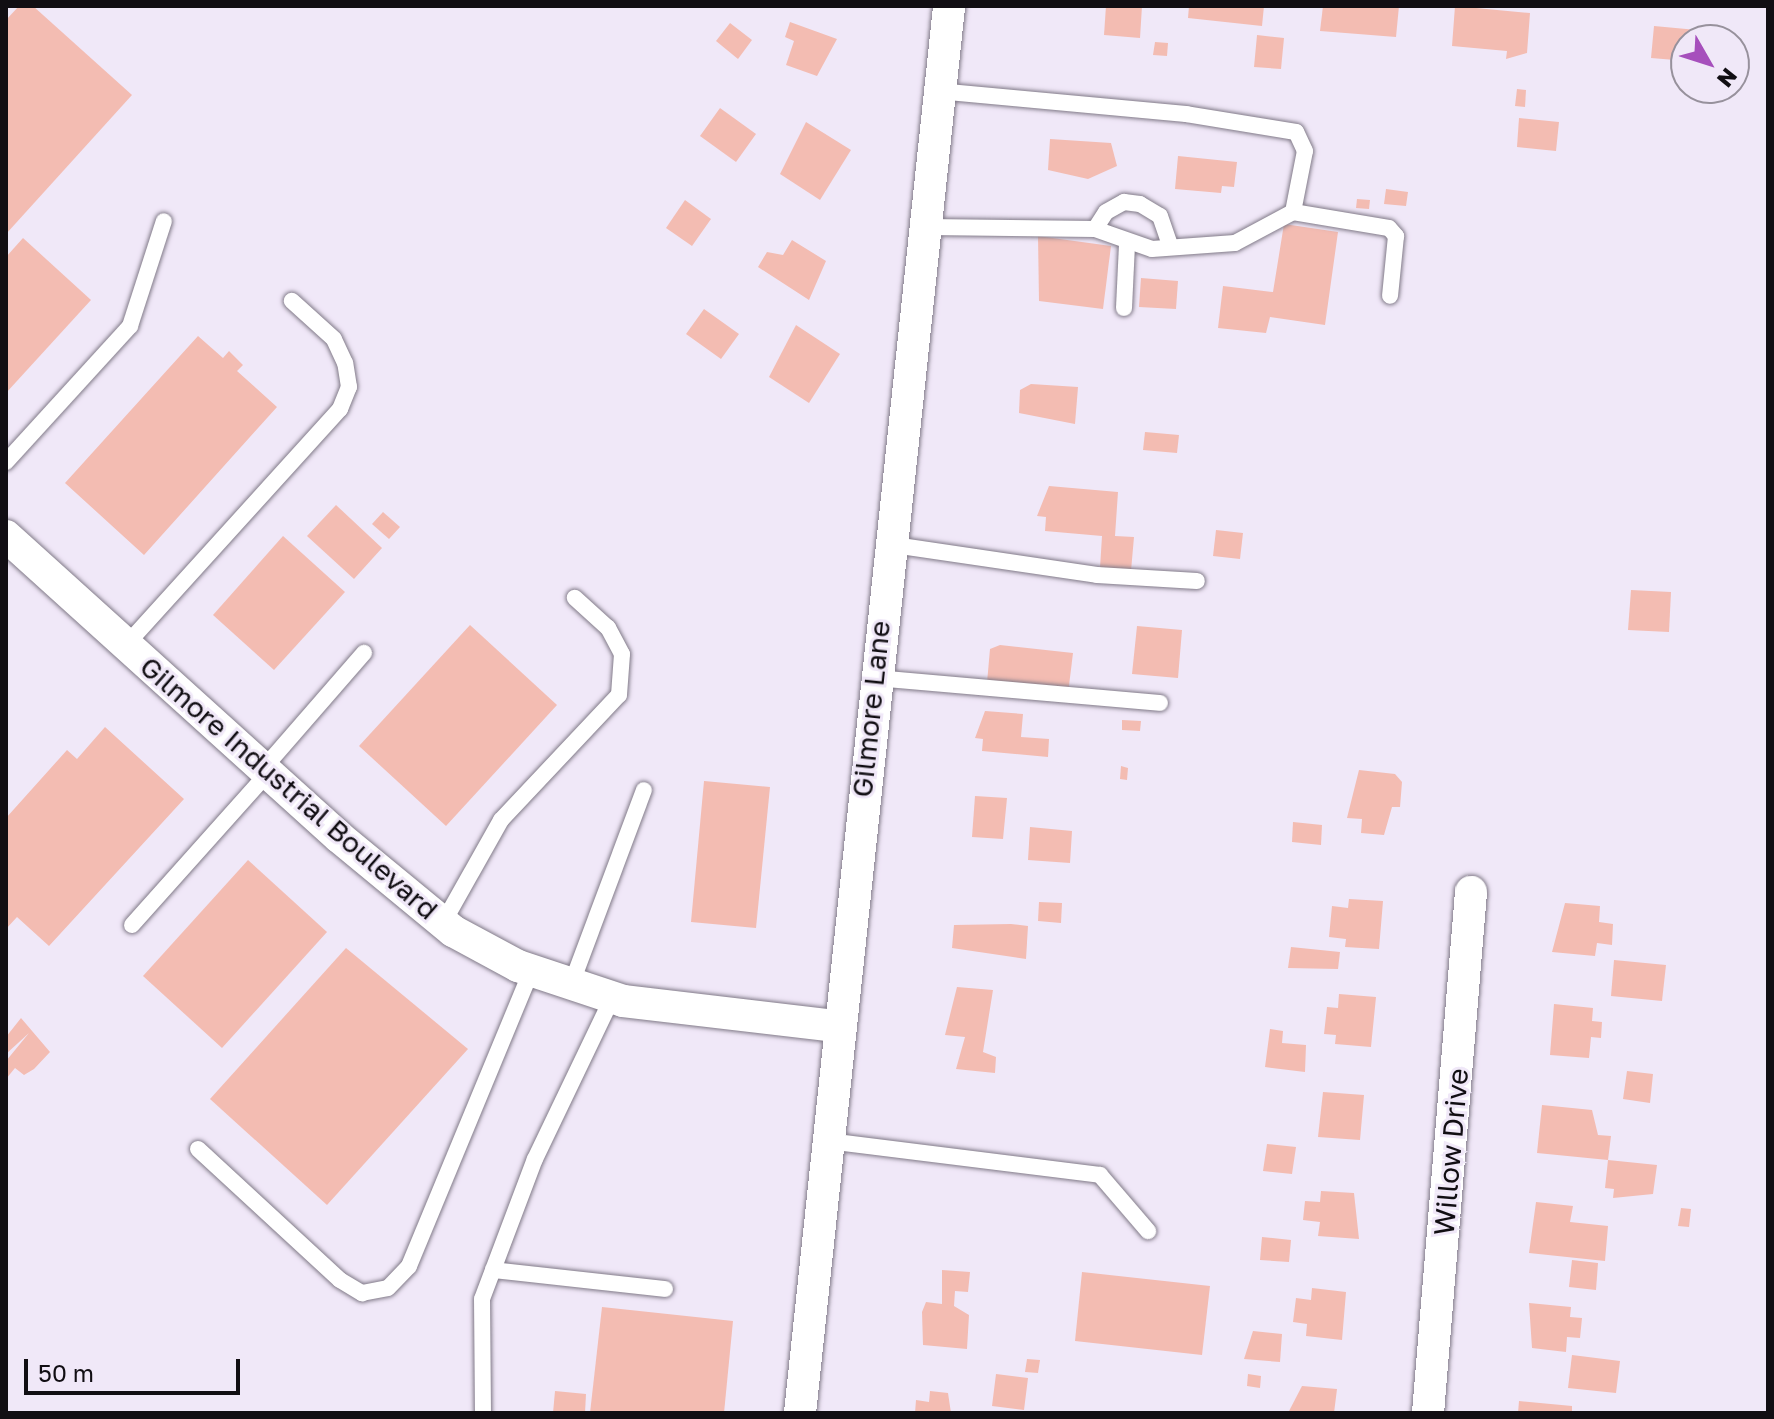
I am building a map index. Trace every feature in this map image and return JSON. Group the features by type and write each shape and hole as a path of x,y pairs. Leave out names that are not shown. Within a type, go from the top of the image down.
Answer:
{"street":[{"name":"Gilmore Lane","path":"800,1413 837,1026 874,678 894,545 949,6"},
{"name":"Gilmore Industrial Boulevard","path":"6,536 265,771 443,923 531,971 612,998 837,1026"},
{"name":"Willow Drive","path":"1428,1413 1471,892"}],"lane":[{"path":"940,91 1186,114 1296,132 1305,151 1293,212"},
{"path":"1095,229 1124,202 1140,204 1160,216 1170,245"},
{"path":"927,227 1095,229 1127,245 1235,243 1293,212 1389,228 1396,236 1390,296"},
{"path":"6,462 130,326 164,221"},
{"path":"1124,308 1127,245"},
{"path":"126,645 340,409 349,387 345,363 334,339 292,301"},
{"path":"894,545 1097,575 1197,581"},
{"path":"443,923 501,820 619,695 622,654 608,628 575,598"},
{"path":"132,925 364,653"},
{"path":"874,678 1160,703"},
{"path":"571,985 644,790"},
{"path":"198,1149 340,1280 362,1293 388,1288 409,1266 531,971"},
{"path":"483,1413 482,1299 535,1159 612,998"},
{"path":"828,1141 1100,1175 1148,1231"},
{"path":"493,1270 665,1289"}],"building":[{"path":"19,6 33,6 132,95 6,234 6,20"},
{"path":"1106,6 1142,6 1140,38 1104,35"},
{"path":"1189,6 1264,6 1262,26 1188,18"},
{"path":"1323,6 1399,6 1396,37 1320,31"},
{"path":"1455,6 1530,13 1527,53 1506,59 1507,51 1452,46"},
{"path":"790,22 837,39 817,76 786,65 794,41 785,37"},
{"path":"730,23 752,40 738,59 716,41"},
{"path":"1654,26 1670,27 1670,60 1651,58"},
{"path":"1257,35 1284,38 1281,69 1254,67"},
{"path":"1155,42 1168,43 1167,56 1153,55"},
{"path":"1517,89 1526,90 1525,107 1515,106"},
{"path":"720,108 756,134 736,162 700,136"},
{"path":"1519,118 1559,122 1556,151 1517,147"},
{"path":"806,122 851,150 820,200 780,174"},
{"path":"1050,139 1111,143 1117,166 1088,179 1048,170"},
{"path":"1178,156 1237,162 1234,187 1222,186 1221,193 1175,189"},
{"path":"1386,189 1408,192 1406,206 1384,204"},
{"path":"1357,199 1370,200 1369,209 1356,208"},
{"path":"685,200 711,219 692,246 666,228"},
{"path":"1284,224 1338,232 1325,325 1270,317 1266,333 1218,328 1223,286 1273,292"},
{"path":"1038,236 1111,246 1103,309 1039,301"},
{"path":"23,238 91,300 6,393 6,257"},
{"path":"792,240 826,261 809,300 758,267 767,252 783,255"},
{"path":"1141,278 1178,281 1176,309 1139,307"},
{"path":"704,309 739,334 721,359 686,334"},
{"path":"796,325 840,354 809,403 769,377"},
{"path":"198,336 223,358 229,351 243,365 237,371 277,407 144,555 65,483"},
{"path":"1031,384 1078,387 1075,424 1019,413 1020,390"},
{"path":"1145,432 1179,435 1177,453 1143,450"},
{"path":"1049,486 1118,492 1115,536 1134,537 1131,571 1100,568 1102,536 1045,531 1046,517 1037,516"},
{"path":"336,505 382,548 354,579 307,536"},
{"path":"383,512 400,527 389,539 372,524"},
{"path":"1216,530 1243,533 1240,559 1213,556"},
{"path":"283,536 345,592 274,670 213,615"},
{"path":"1631,590 1671,592 1669,632 1628,630"},
{"path":"470,625 557,705 446,826 359,746"},
{"path":"1137,626 1182,630 1178,678 1132,674"},
{"path":"1000,645 1073,653 1068,694 987,683 990,649"},
{"path":"985,711 1023,714 1021,737 1049,739 1048,757 982,751 983,739 975,738"},
{"path":"1122,720 1141,721 1140,731 1122,730"},
{"path":"105,727 184,799 49,946 17,917 6,929 6,818 67,750 77,759"},
{"path":"1121,766 1128,768 1127,780 1120,779"},
{"path":"1359,770 1395,774 1402,782 1400,807 1392,807 1384,835 1361,833 1362,819 1347,818"},
{"path":"704,781 770,787 756,928 691,922"},
{"path":"975,796 1007,798 1003,839 972,837"},
{"path":"1293,822 1322,825 1321,845 1292,842"},
{"path":"1030,827 1072,831 1070,863 1028,860"},
{"path":"248,860 327,932 222,1048 143,976"},
{"path":"1349,899 1383,901 1379,949 1345,947 1346,939 1329,937 1332,906 1348,908"},
{"path":"1039,902 1062,903 1061,923 1038,921"},
{"path":"1565,903 1600,906 1599,922 1613,924 1612,945 1597,943 1595,956 1552,952"},
{"path":"954,925 1028,926 1026,959 952,948"},
{"path":"1291,947 1340,952 1338,969 1288,968"},
{"path":"346,948 468,1049 327,1205 210,1099"},
{"path":"1614,960 1666,965 1662,1001 1611,996"},
{"path":"957,987 993,990 983,1052 996,1057 995,1073 956,1069 965,1037 945,1035"},
{"path":"1339,994 1376,997 1371,1047 1335,1044 1336,1035 1324,1034 1327,1007 1338,1008"},
{"path":"1554,1004 1593,1008 1592,1021 1602,1022 1601,1038 1591,1037 1589,1058 1550,1055"},
{"path":"21,1018 50,1052 34,1069 24,1075 15,1068 6,1079 6,1061 29,1033 6,1054 6,1037"},
{"path":"1270,1029 1283,1031 1282,1043 1306,1045 1305,1072 1265,1067"},
{"path":"1627,1071 1653,1074 1650,1103 1623,1099"},
{"path":"1323,1092 1364,1095 1360,1140 1318,1137"},
{"path":"1542,1105 1592,1110 1598,1135 1611,1136 1608,1160 1537,1153"},
{"path":"1267,1144 1296,1147 1292,1174 1263,1171"},
{"path":"1608,1160 1657,1165 1653,1194 1613,1198 1614,1189 1605,1188"},
{"path":"1321,1191 1354,1193 1359,1239 1318,1236 1320,1222 1303,1220 1305,1201 1320,1202"},
{"path":"1536,1202 1573,1206 1570,1222 1608,1226 1605,1261 1529,1253"},
{"path":"1681,1208 1691,1209 1689,1227 1678,1226"},
{"path":"1262,1237 1291,1240 1289,1262 1260,1260"},
{"path":"1572,1260 1598,1263 1596,1290 1569,1287"},
{"path":"942,1270 970,1272 968,1292 955,1291 954,1306 969,1315 967,1349 923,1345 922,1312 926,1302 942,1304"},
{"path":"1082,1272 1210,1286 1202,1355 1075,1341"},
{"path":"1312,1288 1346,1292 1342,1340 1306,1336 1307,1324 1293,1322 1296,1298 1311,1300"},
{"path":"1529,1303 1571,1307 1570,1317 1582,1318 1580,1338 1567,1337 1566,1352 1532,1348"},
{"path":"602,1307 733,1321 724,1413 590,1413"},
{"path":"1253,1331 1282,1334 1280,1362 1244,1359"},
{"path":"1572,1355 1620,1361 1616,1393 1568,1388"},
{"path":"1027,1359 1040,1360 1038,1373 1025,1372"},
{"path":"996,1374 1028,1378 1024,1410 992,1406"},
{"path":"1248,1374 1261,1376 1260,1388 1247,1386"},
{"path":"1302,1386 1337,1389 1334,1413 1288,1413"},
{"path":"555,1391 586,1394 585,1413 553,1413"},
{"path":"930,1391 948,1393 951,1413 915,1413 916,1400 929,1402"},
{"path":"1519,1401 1572,1406 1572,1413 1518,1413"}]}
